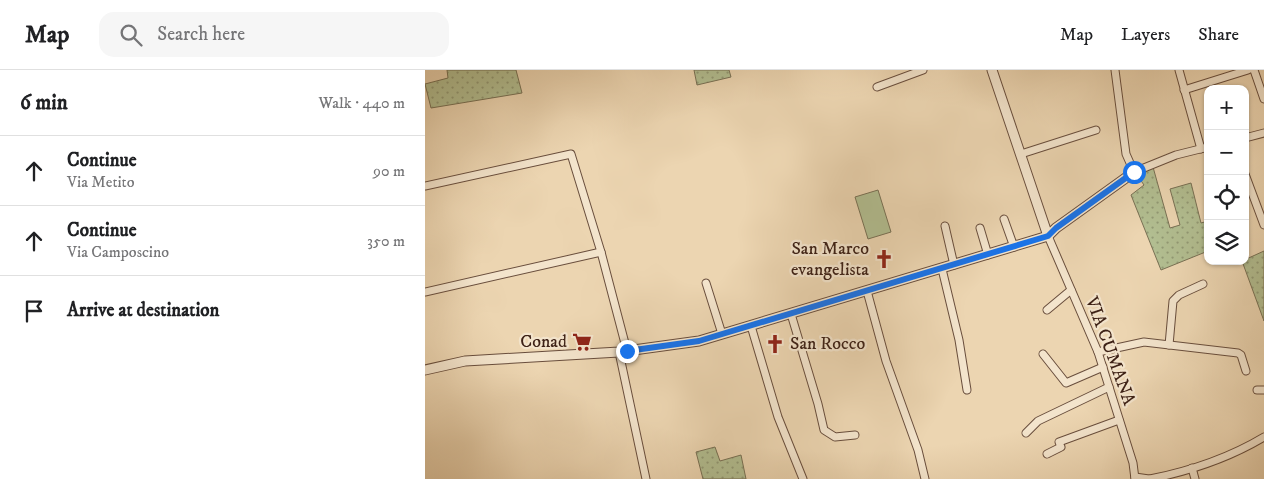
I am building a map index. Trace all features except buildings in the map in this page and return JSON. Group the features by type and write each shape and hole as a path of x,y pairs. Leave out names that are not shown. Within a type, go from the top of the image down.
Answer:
{"street":[{"path":"877,87 923,70"},
{"path":"993,70 1048,236"},
{"path":"1115,70 1126,154 1134,172"},
{"path":"1179,70 1204,145"},
{"path":"1185,90 1248,70"},
{"path":"1254,70 1264,99"},
{"path":"1021,154 1096,130"},
{"path":"1249,137 1264,133"},
{"path":"425,370 465,361 623,351 699,341 1048,236 1056,228 1134,172 1176,155 1204,148"},
{"path":"425,186 571,154 601,252 623,351 646,479"},
{"path":"1245,175 1264,225"},
{"path":"1004,219 1014,247"},
{"path":"945,226 955,265"},
{"path":"979,228 988,255"},
{"name":"VIA CUMANA","path":"1048,236 1098,352 1135,478"},
{"path":"425,292 601,252"},
{"path":"942,269 959,340 967,390"},
{"path":"706,283 722,334"},
{"path":"1169,345 1173,301 1179,295 1203,284"},
{"path":"1047,310 1071,290"},
{"path":"867,291 886,361 919,450 925,479"},
{"path":"791,314 818,404 823,430 835,437 855,435"},
{"path":"751,326 778,417 803,479"},
{"path":"1098,352 1143,342 1238,353 1241,355 1247,371"},
{"path":"1043,354 1066,383 1103,367"},
{"path":"1026,433 1038,421 1109,387"},
{"path":"1047,454 1061,447 1059,442 1119,420"},
{"path":"1135,478 1150,479 1192,468 1238,452 1264,437"},
{"path":"1192,468 1195,479"}],"green space":[{"path":"447,70 516,70 522,93 431,108 425,84 448,78"},
{"path":"694,70 729,70 731,77 697,85"},
{"path":"1153,167 1170,228 1180,225 1170,189 1191,183 1201,223 1204,222 1204,253 1161,270 1131,195 1144,185 1137,175"},
{"path":"878,190 891,232 868,239 855,197"},
{"path":"1264,251 1264,321 1243,265 1249,265 1249,258"},
{"path":"715,447 720,461 741,455 746,479 703,479 696,452"}],"place":[{"name":"San Marco evangelista","path":"884,259"},
{"name":"Conad","path":"582,342"},
{"name":"San Rocco","path":"775,344"}],"route":[{"path":"627,351 699,341 1048,236 1056,228 1134,172"}]}
